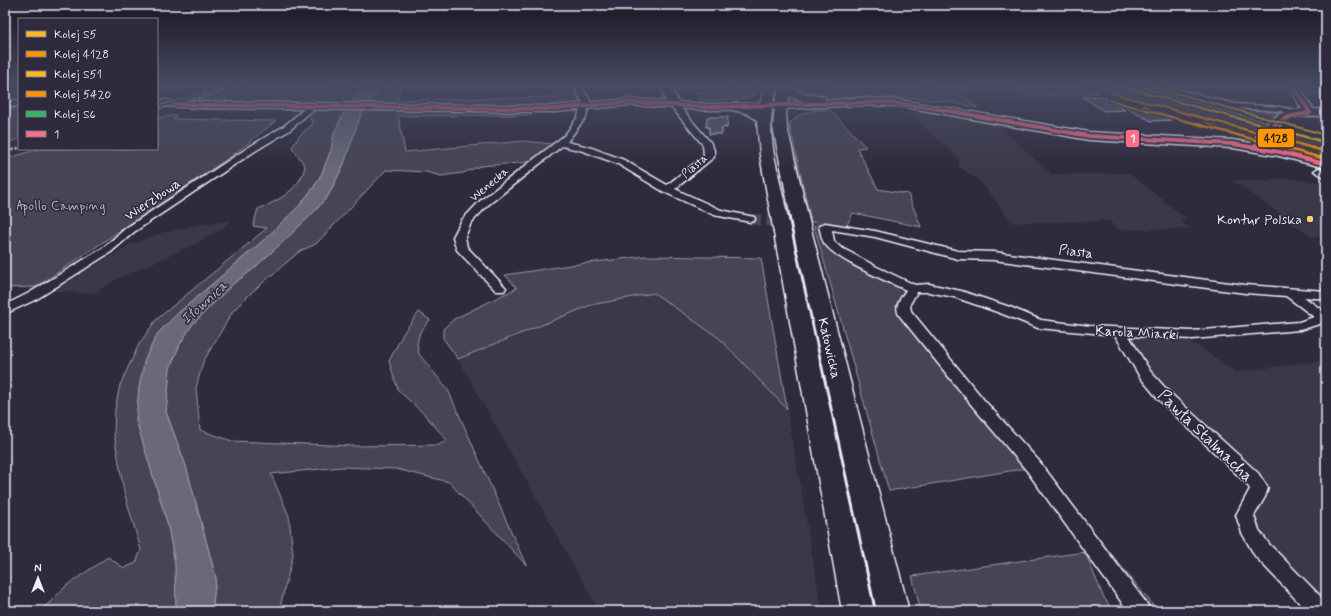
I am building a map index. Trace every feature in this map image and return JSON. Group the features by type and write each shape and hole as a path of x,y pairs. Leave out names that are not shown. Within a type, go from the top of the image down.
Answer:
{"main road":[{"name":"Katowicka","path":"775,114 775,195 858,611"},
{"name":"Katowicka","path":"778,114 802,228 893,611"},
{"path":"849,611 851,579"}],"street":[{"name":"Wierzbowa","path":"5,310 33,296 107,250 130,230 252,149 287,128 303,114"},
{"name":"Wenecka","path":"500,288 461,248 459,237 466,222 484,204 561,143 573,131 584,114"},
{"name":"Piasta","path":"668,190 709,157 707,144 684,114"},
{"path":"965,114 1089,136 1259,141 1324,170"},
{"path":"1259,141 1279,118 1292,114"},
{"name":"Piasta","path":"561,143 586,149 621,162 668,190 718,213 750,219"},
{"name":"Piasta","path":"825,226 875,234 958,255 994,256 1245,289 1326,294"},
{"name":"Karola Miarki","path":"825,226 829,242 836,249 873,270 913,289 930,288 957,294 1005,310 1038,324 1120,332 1192,335 1300,326 1325,318"},
{"path":"913,289 904,304 904,312 979,404 1033,466 1140,611"},
{"name":"Karola Miarki","path":"1289,292 1325,318"},
{"name":"Pawła Stalmacha","path":"1120,332 1145,374 1164,396 1252,478 1259,488 1256,497 1245,515 1251,533 1262,550 1321,611"}],"shaded area":[{"path":"911,114 929,114 1002,126 1007,134 1052,174 1129,173 1187,219 1179,219 1190,229 1118,230 1109,221 1012,223 981,182 959,167 959,159"},
{"path":"1212,114 1236,114 1326,138 1326,145"},
{"path":"1269,179 1294,179 1326,183 1326,237 1312,237 1232,180 1271,180"},
{"path":"232,220 221,230 193,245 121,277 93,293 53,291 129,245 161,233 197,225"},
{"path":"654,293 719,338 787,409 822,611 597,611 597,607 458,359 591,305"},
{"path":"1137,338 1185,339 1202,348 1235,372 1319,361 1326,366 1326,604 1264,546 1252,517 1270,490 1160,385 1139,359 1130,340"}],"green space":[{"path":"5,114 18,114 18,139 5,143"},
{"path":"312,114 343,114 334,133 331,150 322,173 314,187 299,206 265,239 177,314 158,333 145,359 139,388 136,420 167,522 175,563 176,611 38,611 47,605 67,585 108,557 124,568 136,563 141,550 124,492 114,434 115,409 120,385 139,344 156,320 267,228 253,226 258,209 288,193 294,188 303,174 305,166 292,147 300,135 313,124 309,117"},
{"path":"362,114 530,114 530,115 398,116 405,152 524,141 553,144 532,162 480,166 463,173 441,176 426,172 386,170 316,244 300,251 252,292 233,311 203,362 196,388 200,430 232,441 355,446 439,445 447,440 424,414 398,390 389,361 404,332 419,312 430,320 420,332 417,344 419,354 448,390 526,565 449,482 396,469 341,467 271,474 289,516 293,555 279,611 212,611 216,578 186,466 166,412 170,368 180,344 192,325 233,284 252,270 286,239 328,196 344,164 349,146"},
{"path":"834,114 866,147 857,148 878,189 908,194 921,227 853,213 846,227 811,222 790,127 790,122 800,115"},
{"path":"1192,114 1214,114 1259,126 1249,137 1242,137 1205,122 1200,118 1203,117"},
{"path":"1235,114 1248,114 1267,119 1265,122"},
{"path":"1256,114 1275,114 1271,115 1269,118"},
{"name":"Apollo Camping","path":"176,115 174,119 276,121 233,155 36,287 5,288 5,159 36,150 158,150 158,118"},
{"path":"1280,132 1326,145 1326,153 1318,153 1314,156 1274,143 1274,139"},
{"path":"814,226 822,228 826,243 902,287 904,291 896,306 900,317 1028,468 889,491"},
{"path":"646,256 761,258 787,409 719,338 654,293 591,305 458,359 443,338 443,329 454,319 517,288 505,275 570,265"},
{"path":"1103,544 1158,611 1152,611"},
{"path":"1085,552 1103,596 1113,611 921,611 912,576"}],"water":[{"name":"Iłownica","path":"344,114 361,114 344,164 328,196 286,239 252,270 233,284 192,325 180,344 170,368 166,412 186,466 216,578 212,611 176,611 175,563 167,522 136,420 139,388 145,359 158,333 177,314 265,239 299,206 314,187 322,173 331,150 334,133"}],"building":[{"path":"1138,114 1159,114 1171,120 1151,121"},
{"path":"707,117 728,117 727,128 722,127 722,134 709,134 709,127 706,127"}],"tunnel":[{"path":"750,219 825,226"}],"railway":[{"path":"5,152 18,148"}],"rail line":[{"name":"5420","path":"1161,114 1322,158"},
{"name":"4128","path":"1188,114 1324,151"},
{"name":"S5","path":"1220,114 1326,143"},
{"name":"S51","path":"1249,114 1326,135"}],"transit line":[{"name":"1","path":"965,114 1089,136 1233,144 1280,152 1326,164"},
{"name":"1","path":"1255,146 1267,131 1278,121 1303,114"}],"place":[{"name":"Kontur Polska","path":"1310,219"}]}
